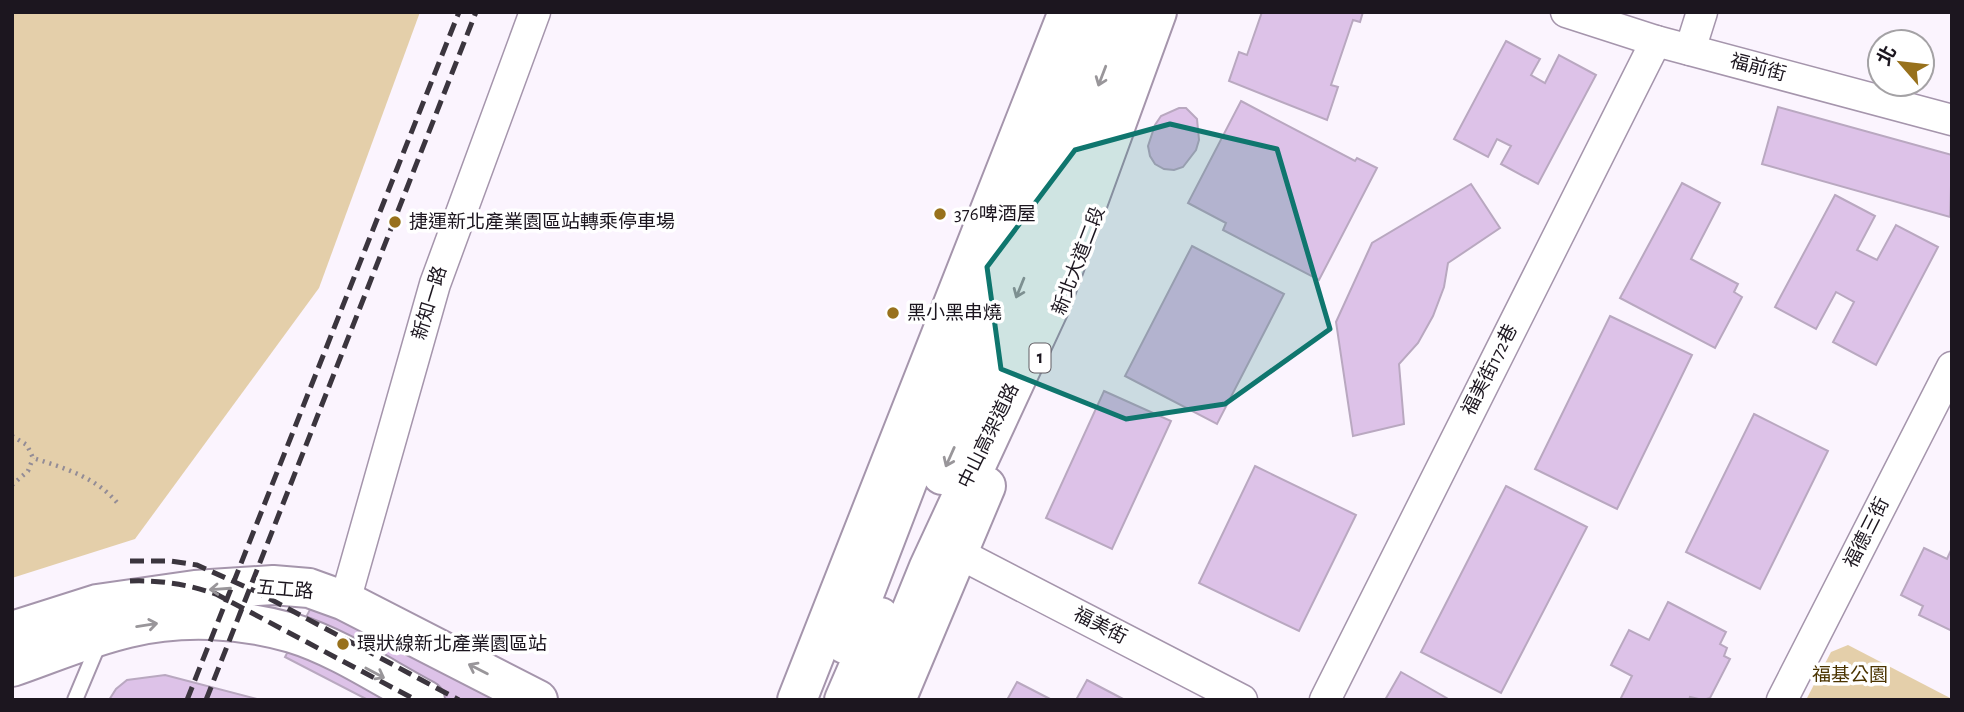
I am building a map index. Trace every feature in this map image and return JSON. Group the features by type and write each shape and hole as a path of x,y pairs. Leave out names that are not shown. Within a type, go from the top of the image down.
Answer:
{"main road":[{"path":"797,700 1068,12"},
{"path":"823,700 1088,12"},
{"path":"844,700 978,394 1126,12"},
{"name":"中山高架道路","path":"875,700 929,567 1050,306 1157,12"},
{"name":"新北大道二段","path":"895,700 1076,271 1171,12"},
{"name":"五工路","path":"12,631 97,604 195,590 273,585 309,588 345,601 538,700"},
{"name":"五工路","path":"12,667 128,628 175,621 225,621 293,633 325,646 425,700"}],"street":[{"name":"新知一路","path":"345,601 435,284 535,12"},
{"name":"福前街","path":"1566,12 1656,41 1952,120"},
{"path":"1690,50 1702,12"},
{"name":"福美街172巷","path":"1325,700 1656,41"},
{"name":"福德三街","path":"1782,700 1952,367"},
{"name":"福美街","path":"958,553 1242,700"}],"lane":[{"path":"75,700 102,636"}],"path":[{"path":"12,436 27,445 33,458 28,471 21,480 12,485"},
{"path":"33,458 85,477 110,494 119,505"}],"highlighted area":[{"path":"1170,124 1277,149 1330,329 1225,404 1126,419 1001,369 987,267 1075,150"}],"green space":[{"path":"12,12 420,12 319,288 135,539 12,578"},
{"name":"福基公園","path":"1848,645 1952,700 1806,700 1831,652"}],"building":[{"path":"1262,12 1363,12 1360,22 1353,20 1331,85 1338,87 1327,120 1229,81 1239,52 1247,55"},
{"path":"1506,41 1540,59 1531,75 1545,83 1559,55 1596,75 1538,184 1501,164 1511,146 1497,139 1488,157 1454,139"},
{"path":"1241,101 1355,161 1357,158 1377,168 1319,280 1223,230 1226,223 1188,203"},
{"path":"1778,107 1952,155 1950,217 1762,164"},
{"path":"1179,108 1186,108 1197,119 1199,140 1196,150 1183,167 1164,169 1155,164 1148,146 1161,116"},
{"path":"1682,183 1720,203 1691,259 1738,284 1734,292 1742,297 1715,348 1620,298"},
{"path":"1471,184 1500,228 1448,263 1444,287 1433,316 1418,343 1399,364 1404,424 1353,436 1336,322 1372,243"},
{"path":"1835,195 1875,216 1857,250 1877,260 1896,225 1938,247 1876,365 1833,342 1854,302 1836,292 1816,329 1775,307"},
{"path":"1192,246 1284,294 1217,424 1125,376"},
{"path":"1610,316 1692,355 1617,509 1535,469"},
{"path":"1104,391 1171,421 1112,549 1046,518"},
{"path":"1754,414 1828,451 1760,589 1686,552"},
{"path":"1255,466 1356,515 1299,631 1199,583"},
{"path":"1506,486 1587,527 1501,693 1421,652"},
{"path":"1924,548 1947,559 1952,548 1952,631 1919,615 1923,606 1901,595"},
{"name":"環狀線新北產業園區站","path":"314,602 504,700 368,700 285,657"},
{"path":"1668,602 1726,632 1720,644 1727,648 1724,656 1730,659 1710,698 1620,700 1632,676 1611,665 1629,630 1649,640"},
{"path":"1401,672 1450,700 1385,700"},
{"path":"165,675 261,700 109,700 116,689 127,680"},
{"path":"1087,680 1125,700 1076,700"},
{"path":"1017,682 1052,700 1007,700"}],"railway":[{"path":"187,700 459,12"},
{"path":"206,700 476,12"},
{"path":"130,561 170,561 197,565 257,592 459,700"},
{"path":"130,581 173,583 216,594 416,700"}],"place":[{"name":"376啤酒屋","path":"940,214"},
{"name":"捷運新北產業園區站轉乘停車場","path":"395,222"},
{"name":"黑小黑串燒","path":"893,313"},
{"name":"環狀線新北產業園區站","path":"343,644"}]}
